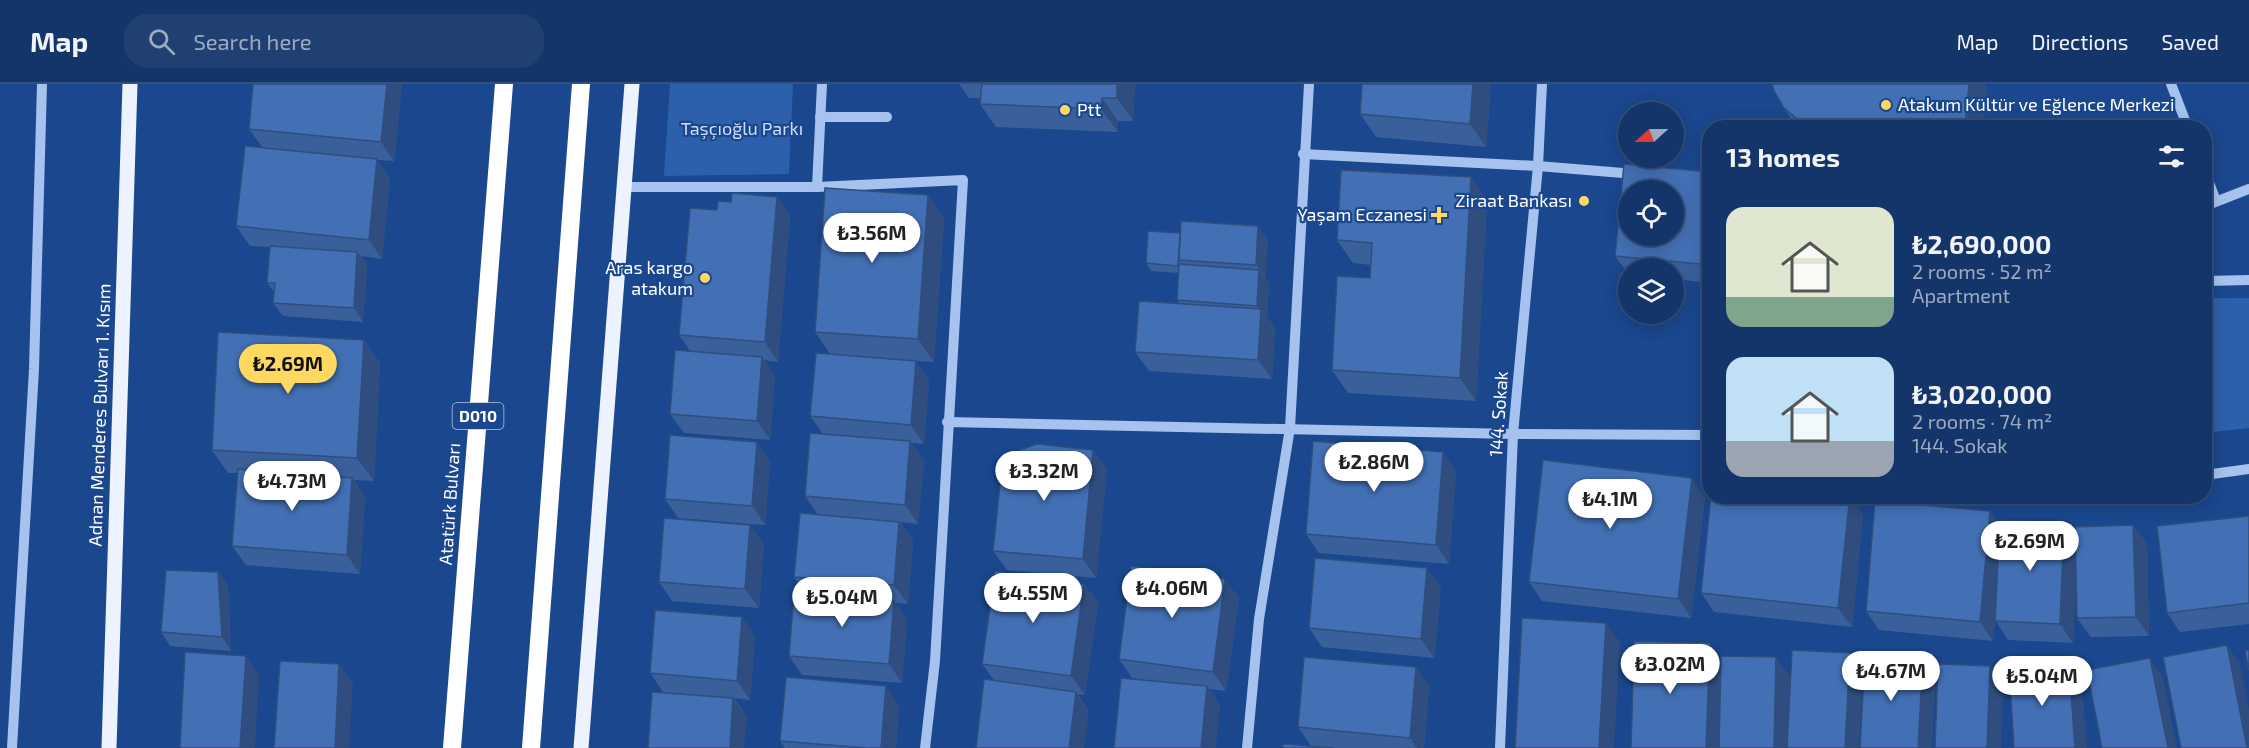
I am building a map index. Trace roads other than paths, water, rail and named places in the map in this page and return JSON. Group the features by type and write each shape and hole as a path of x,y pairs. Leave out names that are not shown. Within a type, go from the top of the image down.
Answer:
{"highway":[{"name":"Atatürk Bulvarı","path":"452,748 504,84"},
{"path":"531,748 581,84"}],"main road":[{"name":"Adnan Menderes Bulvarı 1. Kısım","path":"109,748 130,84"},
{"path":"581,748 632,84"}],"street":[{"path":"12,748 34,369 42,84"},
{"path":"817,187 822,84"},
{"path":"1247,748 1259,619 1290,428 1303,154 1309,84"},
{"name":"144. Sokak","path":"1500,748 1514,434 1538,166 1542,84"},
{"path":"2171,84 2185,120"},
{"path":"820,117 886,117"},
{"path":"1303,154 1538,166 1653,176"},
{"path":"624,187 817,187 963,180 947,422 935,661 925,748"},
{"path":"2212,203 2249,189"},
{"path":"2212,190 2216,201"},
{"path":"2212,281 2249,280"},
{"path":"947,422 1514,434 1702,435"},
{"path":"2212,474 2249,469"}],"place":[{"name":"Atakum Kültür ve Eğlence Merkezi","path":"1886,105"},
{"name":"Ptt","path":"1065,110"},
{"name":"Ziraat Bankası","path":"1584,201"},
{"name":"Yaşam Eczanesi","path":"1439,215"},
{"name":"Aras kargo atakum","path":"705,278"}],"park label":[{"name":"Taşçıoğlu Parkı","path":"742,129"}]}
